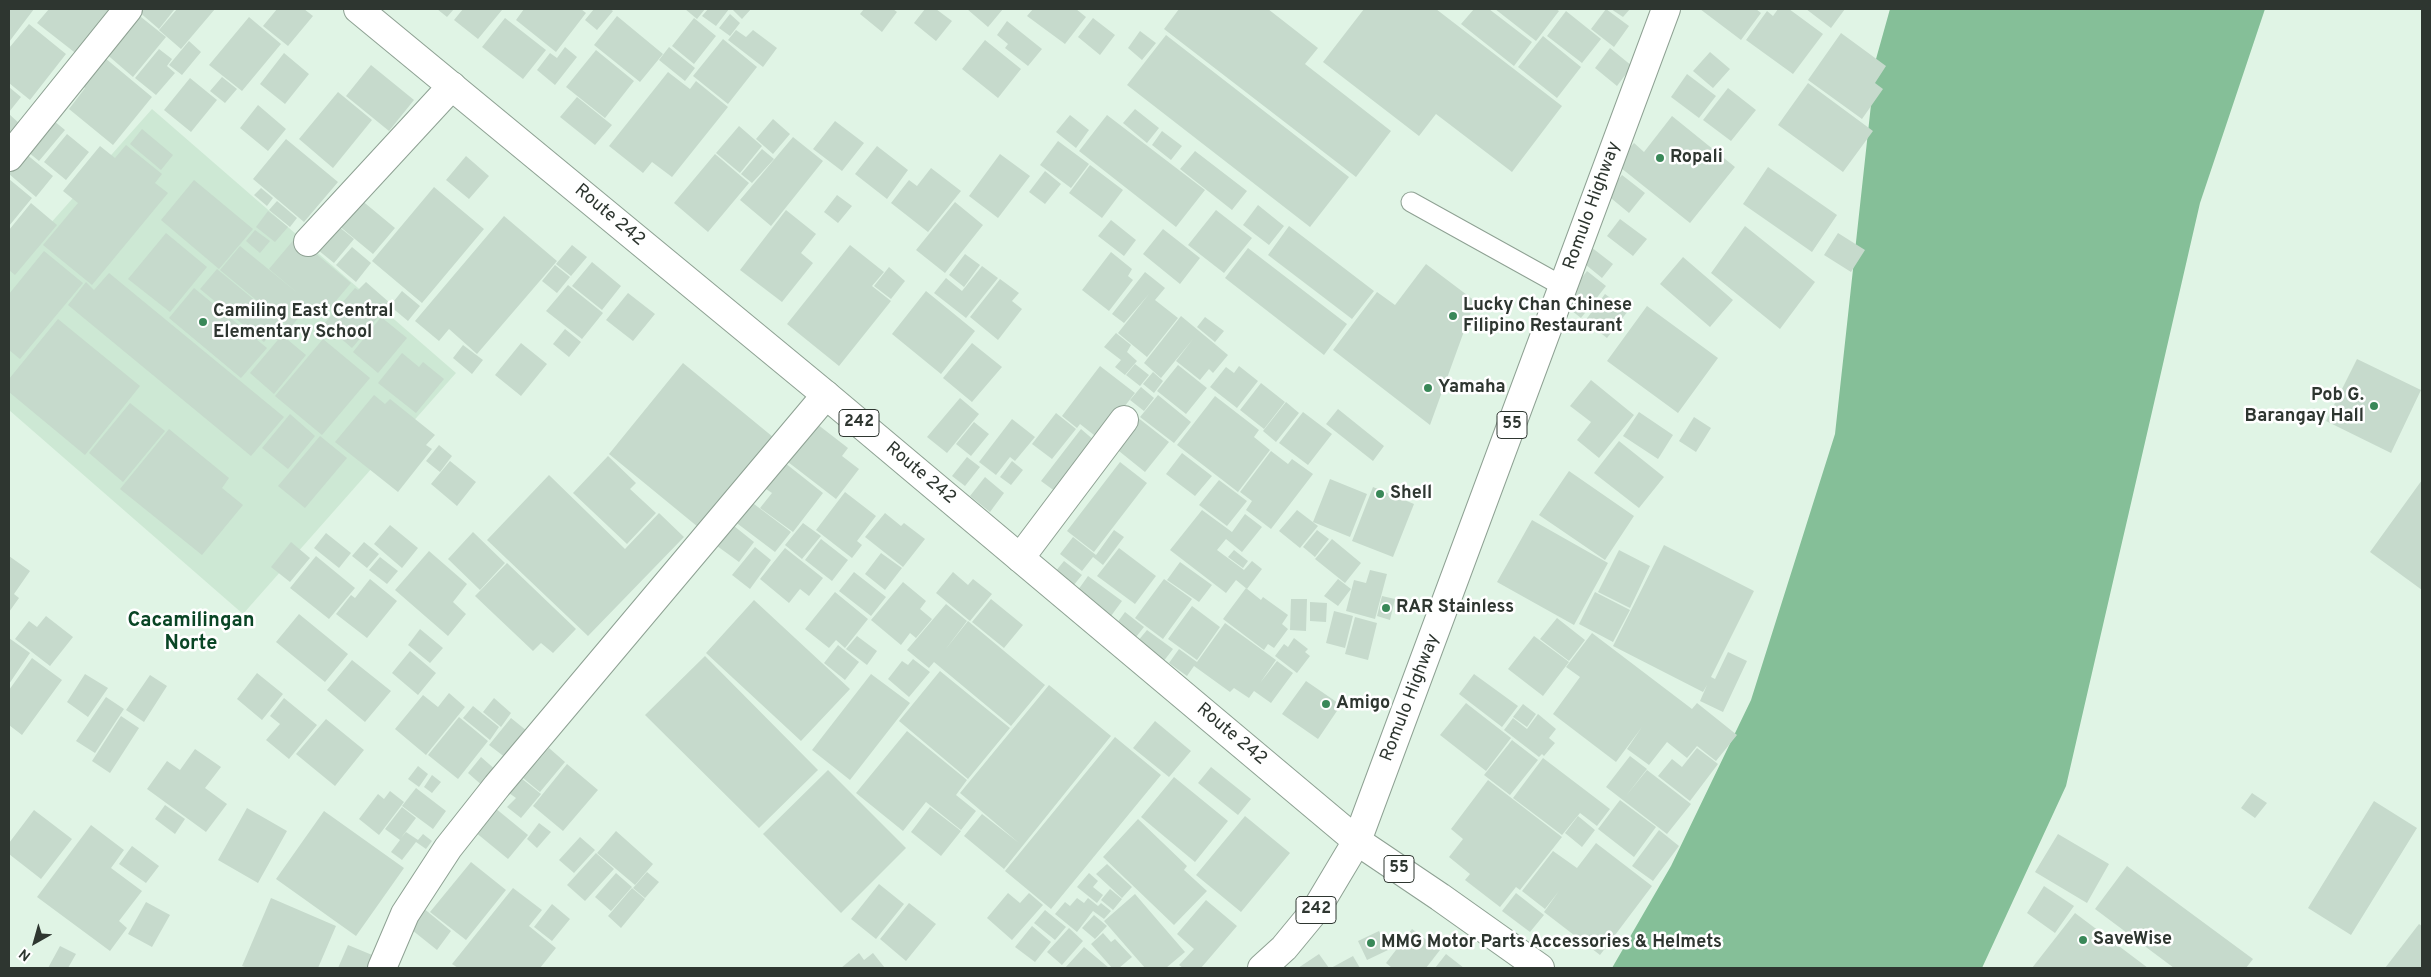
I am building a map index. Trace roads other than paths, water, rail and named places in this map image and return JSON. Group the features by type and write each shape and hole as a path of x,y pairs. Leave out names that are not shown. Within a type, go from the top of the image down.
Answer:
{"main road":[{"path":"9,157 128,9"},
{"name":"Route 242","path":"358,9 826,396 1357,841"},
{"name":"Romulo Highway","path":"1357,841 1666,9"},
{"path":"308,242 452,86"},
{"path":"382,968 405,914 454,840 497,786 826,396"},
{"path":"1020,558 1124,420"},
{"name":"55","path":"1357,841 1540,968"},
{"name":"242","path":"1262,968 1284,948 1317,908 1357,841"}],"lane":[{"path":"1411,202 1564,287"}],"place":[{"name":"Ropali","path":"1660,158"},
{"name":"Lucky Chan Chinese Filipino Restaurant","path":"1453,316"},
{"name":"Camiling East Central Elementary School","path":"203,322"},
{"name":"Yamaha","path":"1428,388"},
{"name":"Pob G. Barangay Hall","path":"2374,406"},
{"name":"Shell","path":"1380,494"},
{"name":"RAR Stainless","path":"1386,608"},
{"name":"Amigo","path":"1326,704"},
{"name":"SaveWise","path":"2083,940"},
{"name":"MMG Motor Parts Accessories & Helmets","path":"1371,943"}],"district":[{"name":"Cacamilingan Norte","path":"191,634"}]}
